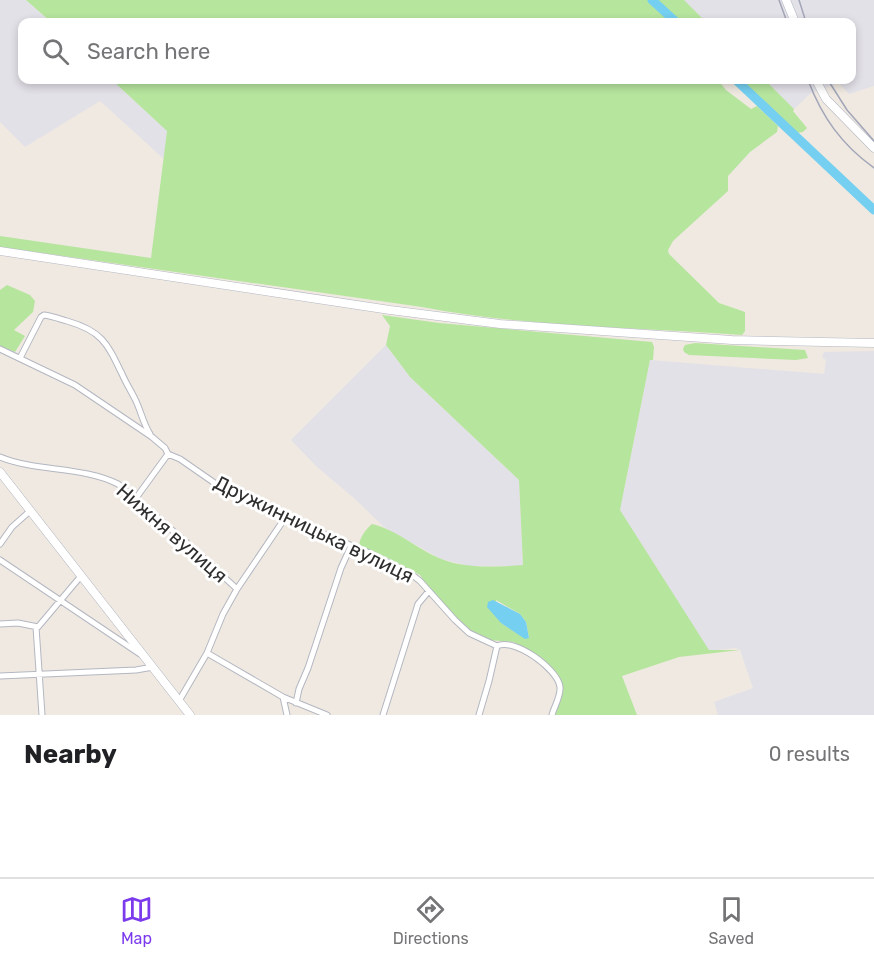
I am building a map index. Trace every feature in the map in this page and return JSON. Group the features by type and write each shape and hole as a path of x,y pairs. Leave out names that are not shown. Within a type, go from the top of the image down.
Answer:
{"main road":[{"path":"786,0 793,18"},
{"path":"818,84 826,99 874,148"},
{"path":"0,251 390,310 500,324 732,340 874,344"},
{"path":"0,472 190,715"}],"street":[{"path":"20,358 44,315 80,325 97,335 114,355 152,437"},
{"name":"Дружинницька вулиця","path":"0,349 66,379 152,437 165,448 168,454 180,459 229,493 372,554 411,574 470,633 497,646 504,643 518,647 547,667 556,678 560,692 552,715"},
{"path":"136,498 168,454"},
{"name":"Нижня вулиця","path":"0,457 22,465 108,479 136,498 237,589"},
{"path":"0,544 12,527 30,511"},
{"path":"179,701 207,652 223,614 237,589 285,518"},
{"path":"296,703 341,568 351,546"},
{"path":"0,560 146,659"},
{"path":"0,624 18,623 36,627 81,576"},
{"path":"383,715 418,604 428,592"},
{"path":"36,627 42,715"},
{"path":"479,715 497,646"},
{"path":"207,652 283,697 327,715"},
{"path":"0,676 136,670 153,667"},
{"path":"283,697 287,715"}],"shaded area":[{"path":"0,0 26,0 46,18 18,18 18,84 116,84 167,131 164,159 100,101 25,147 0,122"},
{"path":"684,0 874,0 874,86 849,94 840,84 856,84 856,18 702,18"},
{"path":"769,84 836,84 811,93 794,109"},
{"path":"386,345 410,377 519,480 523,566 470,566 441,559 384,527 316,466 291,440"},
{"path":"874,351 874,715 718,715 714,702 753,688 740,650 735,648 709,651 620,510 650,360 824,374 826,360 822,357 824,352"}],"green space":[{"path":"26,0 684,0 702,18 675,18 46,18"},
{"path":"116,84 721,84 751,109 757,106 778,126 777,132 750,152 728,176 728,191 673,241 668,250 669,254 719,303 745,312 745,331 742,335 501,319 0,247 0,236 151,258 167,131"},
{"path":"743,84 769,84 794,109 793,111 807,128 797,133"},
{"path":"7,285 30,295 35,301 33,312 14,330 25,336 15,352 0,346 0,290"},
{"path":"382,315 439,323 652,342 653,360 650,360 620,510 709,650 740,650 679,657 622,676 637,715 554,715 562,692 557,673 550,666 514,642 489,640 470,631 432,593 420,575 359,546 363,534 372,524 390,530 449,562 481,566 523,565 519,480 410,377 386,345 390,326","holes":["496,600 520,614 526,622 529,638 523,637 501,623"]},
{"path":"695,343 805,350 808,358 796,360 689,355 684,352 685,345"}],"water":[{"path":"493,600 520,614 526,622 529,638 525,639 501,623 487,607 488,602"}],"waterway":[{"path":"652,0 672,18"},
{"path":"740,84 874,210"}],"railway":[{"path":"779,0 786,18"},
{"path":"799,0 805,18"},
{"path":"810,84 826,118 834,129 862,159 874,168"},
{"path":"831,84 847,110 874,141"}]}
